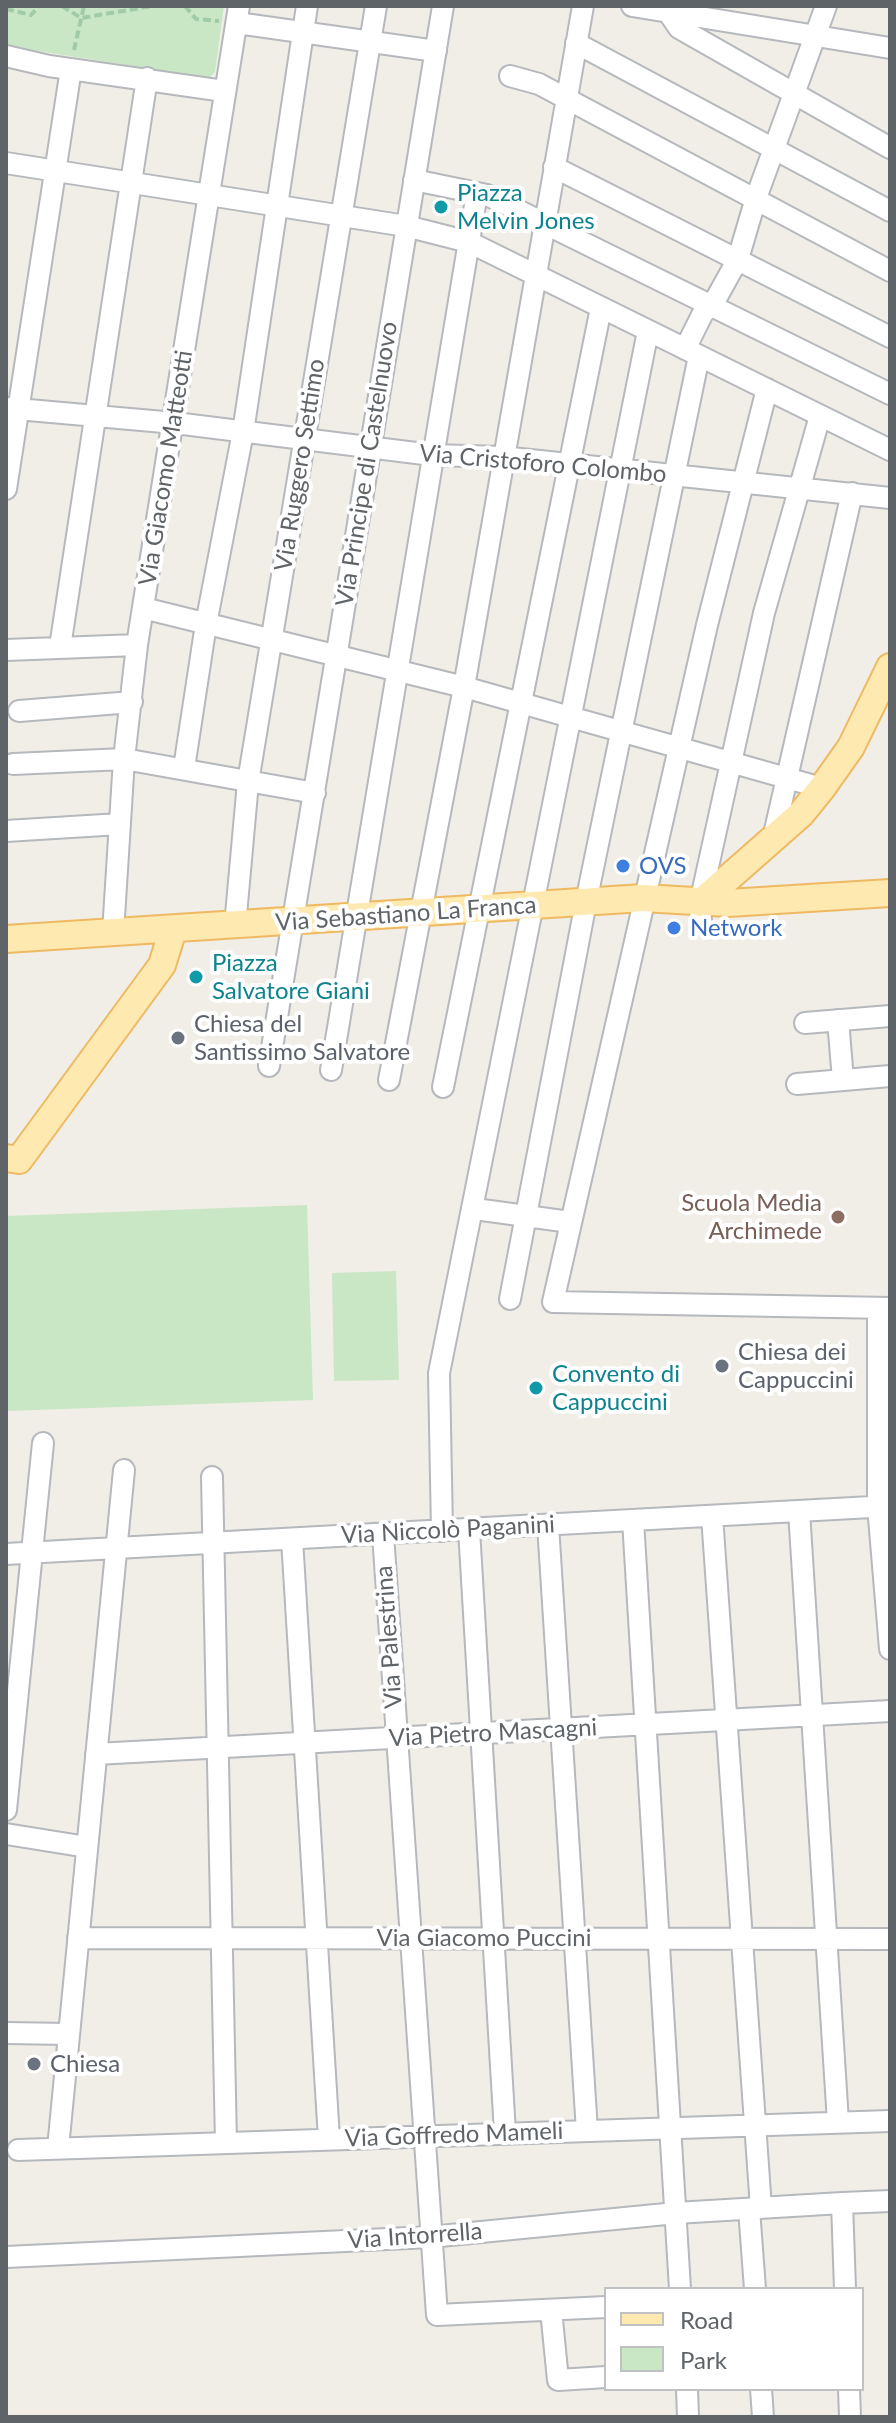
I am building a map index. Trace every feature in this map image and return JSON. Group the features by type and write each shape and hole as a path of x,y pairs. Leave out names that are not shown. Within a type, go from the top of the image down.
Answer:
{"main road":[{"path":"700,912 822,788 851,747 890,667"},
{"name":"Via Sebastiano La Franca","path":"6,939 643,898 700,912 890,893"},
{"path":"10,1165 162,965 173,930"}],"street":[{"path":"184,768 206,624 243,432 307,6"},
{"name":"Via Ruggero Settimo","path":"235,926 248,782 376,6"},
{"name":"Via Principe di Castelnuovo","path":"269,1066 443,6"},
{"path":"389,1080 464,687 583,6"},
{"path":"632,6 890,48"},
{"path":"510,1299 586,902 674,476 692,352 703,313 713,304 738,259 756,198 826,6"},
{"path":"668,12 679,28 890,148"},
{"path":"238,14 303,32 436,51"},
{"name":"Via Giacomo Matteotti","path":"113,933 124,759 137,645 175,423 238,14"},
{"path":"576,43 890,211"},
{"path":"6,56 71,69 224,91"},
{"path":"6,489 12,408 71,69"},
{"path":"510,76 539,84 890,271"},
{"path":"60,647 147,78"},
{"path":"6,163 406,226 474,245 890,450"},
{"path":"554,167 890,337"},
{"path":"414,180 482,194 546,222 890,394"},
{"path":"331,1070 359,917 432,455 482,194"},
{"path":"443,1087 601,308"},
{"path":"442,1531 439,1373 475,1209 648,331"},
{"path":"767,389 678,746 553,1302 884,1308 884,1506 890,1649"},
{"name":"Via Cristoforo Colombo","path":"12,408 175,423 432,455 569,463 619,471 890,498"},
{"path":"700,912 764,613 820,416"},
{"path":"773,839 852,493"},
{"path":"143,608 464,687 822,788"},
{"path":"6,650 137,645"},
{"path":"19,711 132,702"},
{"path":"13,764 124,759 315,793"},
{"path":"6,831 120,824"},
{"path":"805,1023 890,1016"},
{"path":"838,1020 843,1080"},
{"path":"797,1084 890,1076"},
{"path":"475,1209 570,1222"},
{"path":"6,1810 29,1553 43,1443"},
{"path":"58,2148 124,1470"},
{"path":"212,1477 210,1543 226,2143"},
{"name":"Via Niccolò Paganini","path":"6,1554 884,1506"},
{"path":"799,1511 838,2122"},
{"path":"712,1516 755,2125 755,2287"},
{"path":"633,1520 680,2287"},
{"path":"548,1525 587,2131"},
{"path":"469,1529 505,2133"},
{"name":"Via Palestrina","path":"383,1534 437,2315 551,2310"},
{"path":"292,1539 329,2139"},
{"name":"Via Pietro Mascagni","path":"96,1754 890,1711"},
{"path":"6,1834 87,1847"},
{"name":"Via Giacomo Puccini","path":"78,1938 890,1939"},
{"path":"6,2033 69,2034"},
{"name":"Via Goffredo Mameli","path":"18,2150 890,2121"},
{"name":"Via Intorrella","path":"6,2257 430,2237 676,2213 890,2201"},
{"path":"833,2204 845,2287"},
{"path":"604,2307 551,2310 558,2380 604,2377"},
{"path":"687,2391 688,2417"},
{"path":"761,2391 763,2417"},
{"path":"849,2391 850,2417"}],"path":[{"path":"6,9 31,15 39,6"},
{"path":"62,6 81,18 152,6"},
{"path":"71,69 84,6"},
{"path":"185,6 196,19 238,14"}],"green space":[{"path":"6,6 224,6 215,72 209,78 6,46"},
{"path":"307,1205 313,1400 8,1411 6,1216"},
{"path":"396,1271 399,1380 334,1381 332,1273"}],"place":[{"name":"Piazza Melvin Jones","path":"441,207"},
{"name":"OVS","path":"623,866"},
{"name":"Network","path":"674,928"},
{"name":"Piazza Salvatore Giani","path":"196,977"},
{"name":"Chiesa del Santissimo Salvatore","path":"178,1038"},
{"name":"Scuola Media Archimede","path":"838,1217"},
{"name":"Chiesa dei Cappuccini","path":"722,1366"},
{"name":"Convento di Cappuccini","path":"536,1388"},
{"name":"Chiesa","path":"34,2064"}]}
